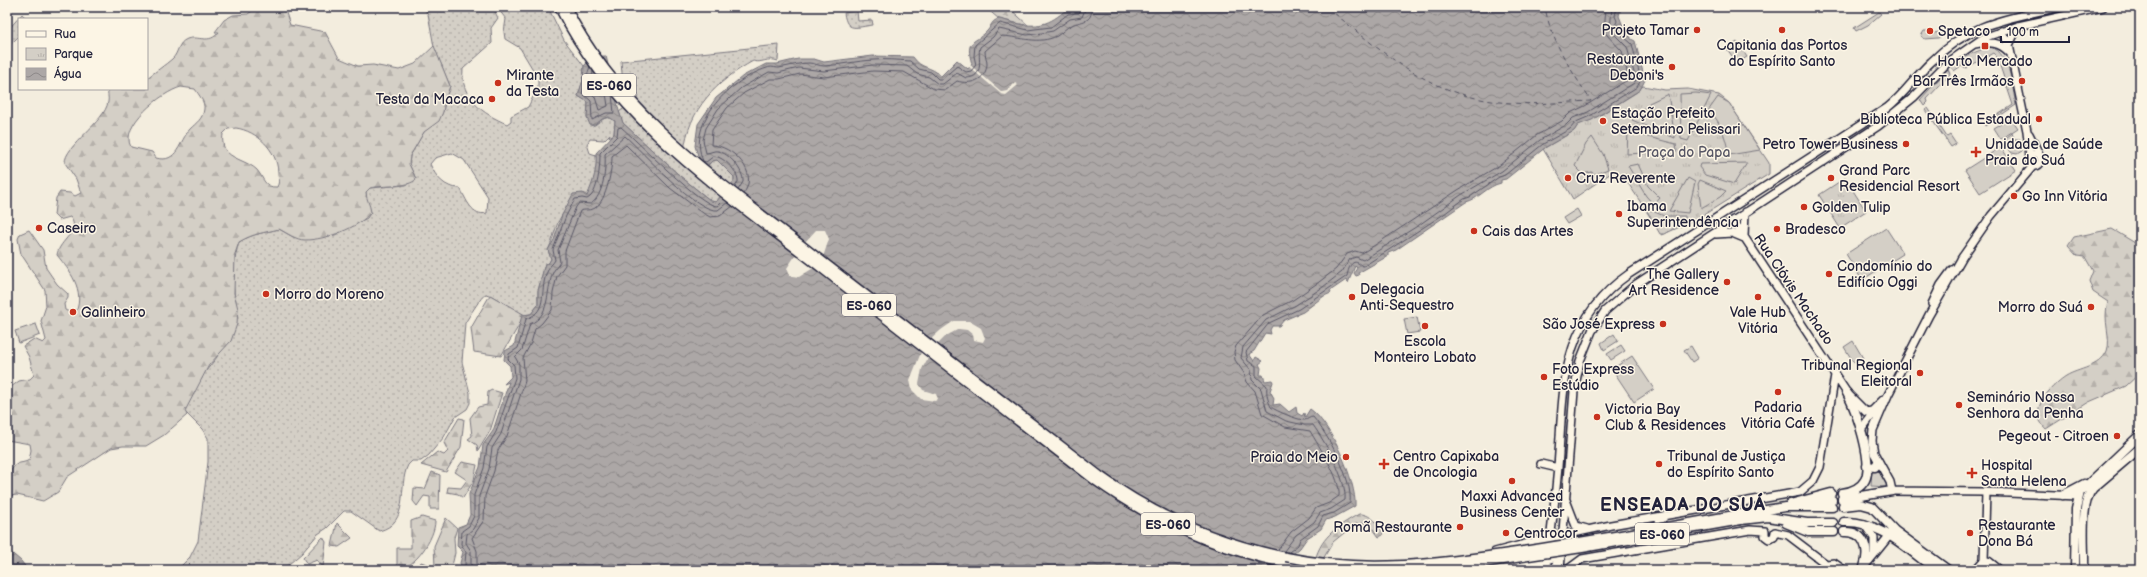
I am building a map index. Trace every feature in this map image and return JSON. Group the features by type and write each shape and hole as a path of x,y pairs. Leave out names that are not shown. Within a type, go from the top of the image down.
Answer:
{"main road":[{"name":"ES-060","path":"559,7 578,42 603,78 632,112 659,139 793,246 1096,481 1144,512 1191,534 1257,557 1323,570"},
{"name":"ES-060","path":"566,7 587,44 616,84 645,117 677,147 1100,476 1132,498 1188,526 1253,549 1297,559 1343,566 1390,567 1472,559 1741,517 1768,517 1807,523 1833,523"},
{"path":"1546,570 1550,524 1558,468 1566,372 1584,321 1602,296 1617,282 1887,108 1904,93 1931,61 1970,32 1988,24 2059,7"},
{"path":"1560,570 1574,391 1580,360 1592,331 1605,311 1618,298 1733,220 1878,126 1914,97 1947,63 1971,45 2001,31 2018,26 2103,7"},
{"path":"1988,24 2001,31 2009,45 2027,130 2031,162"},
{"path":"2009,45 2018,26"},
{"path":"1971,45 2002,44 2011,54"},
{"path":"2027,130 2042,160 2040,164 2031,162"},
{"path":"1892,492 1890,482 1878,462 1873,446 1872,435 1887,396 1929,315 1963,256 1991,216 2019,182 2034,154 2040,156"},
{"path":"1733,220 1739,210 1759,191"},
{"path":"1712,235 1725,232 1744,238 1745,212"},
{"name":"Rua Clóvis Machado","path":"1733,220 1847,393 1866,412 1875,408 1887,396"},
{"path":"1433,570 1542,540 1611,525 1793,494 1808,486 1819,472 1835,375"},
{"path":"1842,499 1862,485 1867,476 1867,466 1861,430 1855,409 1847,393"},
{"path":"1861,430 1887,396"},
{"path":"2075,570 2076,509 2078,496 2084,486 2140,435"},
{"path":"2084,570 2086,500 2090,492 2140,448"},
{"path":"1867,466 1875,467 1878,462"},
{"path":"1541,464 1558,468"},
{"path":"2063,496 2096,475"},
{"path":"1842,499 1903,491 1986,492 2078,496 2082,498 2085,508"},
{"path":"1976,570 1984,561 1986,492"},
{"name":"ES-060","path":"1437,570 1582,548 1776,509 1832,500 1820,495 1776,509"},
{"path":"1565,496 1576,526 1591,530"},
{"path":"1842,499 1868,506 1879,513 1890,527 1948,570"},
{"path":"1665,516 1657,524 1656,530 1657,538 1667,544"},
{"path":"1768,517 1808,532 1834,532"},
{"path":"1632,522 1639,524 1654,546"},
{"path":"1844,522 1860,522 1874,526 1936,570"},
{"path":"1860,522 1873,535 1875,546 1873,556"},
{"path":"1542,540 1547,534 1550,524"},
{"path":"1552,570 1561,557 1575,542 1611,525"},
{"path":"1629,550 1643,540 1643,529"},
{"path":"1567,570 1582,559 1750,530 1765,531 1765,536 1769,539 1774,537 1775,532 1788,535 1834,570"},
{"path":"1844,532 1857,534 1864,541 1867,552 1863,569"},
{"path":"1863,569 1890,536 1894,534 1900,535"},
{"path":"1476,570 1561,557"},
{"path":"1984,561 1989,562 1999,570"},
{"path":"1828,564 1834,562 1844,570"}],"green space":[{"path":"257,7 284,7 290,25 325,32 339,58 358,66 373,65 399,70 415,64 434,46 450,86 439,121 424,132 410,156 409,164 416,179 408,184 370,188 366,192 371,212 366,218 341,232 322,238 302,240 295,238 279,229 254,235 239,242 235,254 234,293 238,309 237,324 231,341 209,365 185,411 187,415 164,435 146,446 123,446 111,448 67,477 58,492 43,501 17,495 10,496 8,493 8,479 11,470 17,464 29,460 31,450 30,444 7,440 7,390 19,381 30,379 34,375 29,357 23,346 34,339 43,343 46,340 41,321 46,306 45,290 21,254 18,239 20,234 29,230 43,250 46,268 57,284 68,294 68,298 64,304 65,310 71,313 76,312 79,296 75,281 57,255 72,231 73,222 70,217 59,220 54,215 56,198 60,192 70,193 75,196 81,193 76,179 65,163 66,156 100,118 105,110 108,100 108,90 148,90 148,77 174,57 181,43 191,38 208,39 215,36 219,32 215,32 224,20 233,15 248,14","holes":["181,87 195,89 203,101 204,109 201,118 186,134 174,155 169,158 156,158 152,152 131,147 129,139 131,129 144,111 173,90","236,128 258,137 270,149 277,164 279,180 277,187 269,186 254,167 230,155 226,150 223,144 223,134 228,129"]},
{"path":"423,7 548,7 564,40 584,66 583,80 578,96 588,102 587,118 592,126 607,117 615,121 614,134 609,137 610,134 604,140 590,139 587,144 590,153 596,155 597,160 594,182 590,192 581,201 564,212 560,219 548,250 551,259 548,264 545,264 538,291 538,305 531,314 522,315 492,296 486,294 478,302 465,323 462,362 470,393 470,403 467,409 455,417 444,437 429,455 421,461 412,461 408,465 403,483 399,512 389,527 379,531 351,511 344,511 327,528 318,534 302,553 282,570 177,570 190,557 198,541 208,462 208,438 202,429 184,411 202,376 217,357 236,301 234,294 234,271 239,242 254,235 279,229 293,237 321,237 335,235 367,218 371,212 366,199 366,192 370,188 406,185 416,179 409,164 410,156 424,132 443,112 450,86 434,47 428,14","holes":["498,9 506,19 504,32 505,39 520,48 538,78 538,87 528,107 511,116 511,121 507,124 498,120 475,104 469,97 463,79 463,69 492,43 491,28 498,18 495,12","452,153 464,160 488,197 487,213 482,214 473,210 460,188 454,188 445,184 432,169 430,164 435,158"]},
{"path":"985,7 1008,7 1029,26 999,19"},
{"path":"857,11 858,21 872,20 873,25 853,27 847,24 844,13"},
{"path":"1879,12 1881,14 1868,25 1856,31 1854,28"},
{"path":"22,14 26,18 18,18"},
{"path":"18,19 18,37 10,45 7,42 7,31"},
{"path":"1956,29 1938,38 1925,39 1921,36 1924,31 1928,31 1929,34"},
{"path":"1737,42 1747,57 1737,63 1727,49"},
{"path":"779,45 778,61 753,61 740,69 716,87 706,98 691,122 684,152 704,170 712,161 717,160 734,177 734,181 716,202 711,201 680,176 623,123 619,112 639,97 628,82 623,85 621,61","holes":["668,132 677,140 666,151 658,144","715,171 722,177 713,189 705,183"]},
{"path":"1991,47 1998,51 2007,64 2012,81 2016,105 1985,126 1984,124 2013,105 1997,57 1993,53 1966,68 1961,66 1954,71 1951,67 1960,60 1980,50"},
{"path":"1948,69 1950,74 1927,99 1928,102 1924,106 1920,100"},
{"name":"Praça do Papa","path":"1643,86 1665,90 1688,89 1719,95 1729,103 1769,163 1769,174 1697,219 1662,235 1626,180 1611,173 1573,199 1543,149 1574,131 1578,125 1602,114 1637,92"},
{"path":"1696,93 1711,95 1688,141 1681,139 1680,94"},
{"path":"1668,94 1675,138 1632,120 1649,103"},
{"path":"1718,97 1729,103 1760,150 1729,155 1720,124 1708,111"},
{"path":"1928,108 1934,117 1936,116 1939,119 1937,122 1947,137 1950,135 1956,144 1951,147 1925,110"},
{"path":"2011,118 2018,128 2001,139 1994,128"},
{"path":"1628,132 1676,144 1677,151 1627,154"},
{"path":"2012,133 2014,139 2020,139 2022,151 2017,154 2012,153 2006,146 2006,138"},
{"path":"1592,137 1603,154 1608,169 1593,175 1592,172 1583,174 1575,166 1586,144"},
{"path":"2001,147 2016,170 1980,193 1965,170"},
{"path":"1747,163 1734,184 1705,175 1699,167 1700,164"},
{"path":"1638,164 1648,186 1660,198 1654,205 1646,196 1628,166"},
{"path":"1688,178 1695,182 1688,213 1669,211"},
{"path":"1845,178 1866,211 1840,228 1819,195"},
{"path":"1700,180 1726,191 1720,197 1701,208 1698,184"},
{"path":"1577,209 1581,216 1567,224 1563,218"},
{"path":"1648,209 1664,216 1685,216 1685,221 1665,234 1660,234 1647,211"},
{"path":"1886,228 1903,254 1862,280 1846,254"},
{"path":"2112,229 2140,246 2140,373 2126,386 2089,402 2046,429 2040,422 2038,413 2044,397 2066,376 2099,361 2107,351 2108,346 2106,309 2108,302 2093,292 2089,281 2093,271 2085,257 2077,256 2068,246 2074,237"},
{"path":"490,295 525,315 501,356 474,352 471,328"},
{"path":"1417,317 1420,332 1407,334 1404,319"},
{"path":"36,324 40,335 19,343 15,331"},
{"path":"1614,334 1618,341 1604,350 1601,343"},
{"path":"1853,341 1863,358 1854,363 1844,347"},
{"path":"1621,345 1625,351 1611,360 1607,354"},
{"path":"1691,346 1698,358 1692,362 1684,350"},
{"path":"1632,356 1654,389 1634,402 1612,369"},
{"path":"492,390 502,393 490,431 478,451 477,445 468,439 472,436 470,418 478,407 487,405 488,392"},
{"path":"459,418 464,419 461,447 446,472 421,465 437,452 444,455 448,451 444,443"},
{"path":"462,462 477,465 474,480 463,498 458,494 447,492 448,487 461,488 467,480 455,472"},
{"path":"1875,466 1888,486 1887,487 1871,486 1872,467"},
{"path":"432,472 440,475 439,509 430,509 430,497 424,496 417,506 413,501 414,488 425,489"},
{"path":"1359,514 1367,515 1374,520 1380,527 1383,535 1379,537 1370,525 1364,523 1355,524 1333,542 1323,559 1314,565 1316,556 1324,540 1336,529"},
{"path":"422,517 435,521 432,536 423,551 411,564 397,570 397,548 411,548 411,521"},
{"path":"446,518 457,528 454,538 455,553 451,570 418,570 421,562 435,567 434,546"},
{"path":"337,523 352,538 339,547 332,546"},
{"path":"323,537 326,542 323,567 317,560 307,564 303,558"}],"water":[{"path":"1079,7 1621,7 1619,16 1623,26 1617,26 1625,34 1625,30 1630,30 1631,39 1635,41 1645,80 1640,90 1592,120 1578,125 1574,131 1546,147 1506,179 1501,180 1501,183 1491,187 1475,198 1466,202 1396,250 1388,253 1388,256 1358,273 1359,275 1356,276 1354,273 1357,268 1355,266 1348,283 1346,280 1330,291 1331,293 1324,296 1303,312 1284,320 1279,326 1272,326 1270,330 1271,334 1265,333 1254,351 1249,354 1254,361 1256,357 1263,361 1259,364 1261,368 1260,375 1263,375 1265,381 1272,380 1273,382 1270,391 1274,398 1273,405 1280,404 1289,412 1296,407 1297,413 1302,416 1304,413 1305,417 1310,409 1326,426 1341,453 1352,483 1355,506 1335,517 1326,520 1321,529 1307,538 1300,548 1293,554 1294,557 1290,564 1292,570 463,570 460,563 463,552 457,546 458,527 466,524 470,515 469,494 480,467 483,445 493,431 509,382 504,384 511,377 510,366 504,360 505,351 514,346 522,315 531,314 538,305 538,291 545,263 548,264 551,259 548,250 554,240 562,215 573,194 583,193 587,196 592,185 596,164 596,153 614,134 615,121 609,117 602,119 595,125 590,125 587,118 588,102 578,96 583,80 584,66 589,61 599,56 606,56 623,123 680,176 711,201 716,202 734,181 734,177 717,160 712,161 705,168 700,162 695,146 698,124 716,98 743,76 766,64 777,64 798,59 814,59 824,62 873,56 913,57 920,64 933,70 941,76 957,60 968,69 972,64 969,50 972,42 984,34 993,22 999,19 1012,23 1037,25 1049,22 1067,9 1076,9"},
{"path":"7,549 21,561 28,570 7,570"}],"pier":[{"path":"969,64 1002,92 1007,91 1015,83 1018,85 1006,95 1001,94 968,66"},
{"path":"729,184 804,243 816,230 825,230 829,239 823,257 930,340 954,321 969,321 981,328 985,338 983,342 974,340 973,335 967,330 959,329 946,336 936,346 1092,466 1134,496 1195,525 1238,541 1296,557 1148,518 1116,499 929,356 922,369 919,384 923,390 936,394 938,399 935,401 921,399 912,390 910,380 922,350 815,267 799,277 790,276 787,268 797,253 721,193"}],"ferry route":[{"path":"1327,7 1369,41 1411,71 1458,93 1484,100 1522,104 1591,101 1557,44 1545,7"}],"place":[{"name":"Projeto Tamar","path":"1697,30"},
{"name":"Capitania das Portos do Espírito Santo","path":"1782,30"},
{"name":"Spetaco","path":"1930,31"},
{"name":"Horto Mercado","path":"1985,46"},
{"name":"Restaurante Deboni's","path":"1672,67"},
{"name":"Bar Três Irmãos","path":"2022,81"},
{"name":"Mirante da Testa","path":"498,83"},
{"name":"Testa da Macaca","path":"492,99"},
{"name":"Biblioteca Pública Estadual","path":"2039,119"},
{"name":"Estação Prefeito Setembrino Pelissari","path":"1603,121"},
{"name":"Petro Tower Business","path":"1906,144"},
{"name":"Unidade de Saúde Praia do Suá","path":"1976,152"},
{"name":"Cruz Reverente","path":"1568,178"},
{"name":"Grand Parc Residencial Resort","path":"1831,178"},
{"name":"Go Inn Vitória","path":"2014,196"},
{"name":"Golden Tulip","path":"1804,207"},
{"name":"Ibama Superintendência","path":"1619,214"},
{"name":"Caseiro","path":"39,228"},
{"name":"Bradesco","path":"1777,229"},
{"name":"Cais das Artes","path":"1474,231"},
{"name":"Condomínio do Edifício Oggi","path":"1829,274"},
{"name":"The Gallery Art Residence","path":"1727,282"},
{"name":"Morro do Moreno","path":"266,294"},
{"name":"Delegacia Anti-Sequestro","path":"1352,297"},
{"name":"Vale Hub Vitória","path":"1758,297"},
{"name":"Morro do Suá","path":"2091,307"},
{"name":"Galinheiro","path":"73,312"},
{"name":"São José Express","path":"1663,324"},
{"name":"Escola Monteiro Lobato","path":"1425,326"},
{"name":"Tribunal Regional Eleitoral","path":"1920,373"},
{"name":"Foto Express Estúdio","path":"1544,377"},
{"name":"Padaria Vitória Café","path":"1778,392"},
{"name":"Seminário Nossa Senhora da Penha","path":"1959,405"},
{"name":"Victoria Bay Club & Residences","path":"1597,417"},
{"name":"Pegeout - Citroen","path":"2117,436"},
{"name":"Praia do Meio","path":"1346,457"},
{"name":"Centro Capixaba de Oncologia","path":"1384,464"},
{"name":"Tribunal de Justiça do Espírito Santo","path":"1659,464"},
{"name":"Hospital Santa Helena","path":"1972,473"},
{"name":"Maxxi Advanced Business Center","path":"1512,481"},
{"name":"Romã Restaurante","path":"1460,527"},
{"name":"Centrocor","path":"1506,533"},
{"name":"Restaurante Dona Bá","path":"1970,533"}],"district":[{"name":"ENSEADA DO SUÁ","path":"1683,505"}]}
